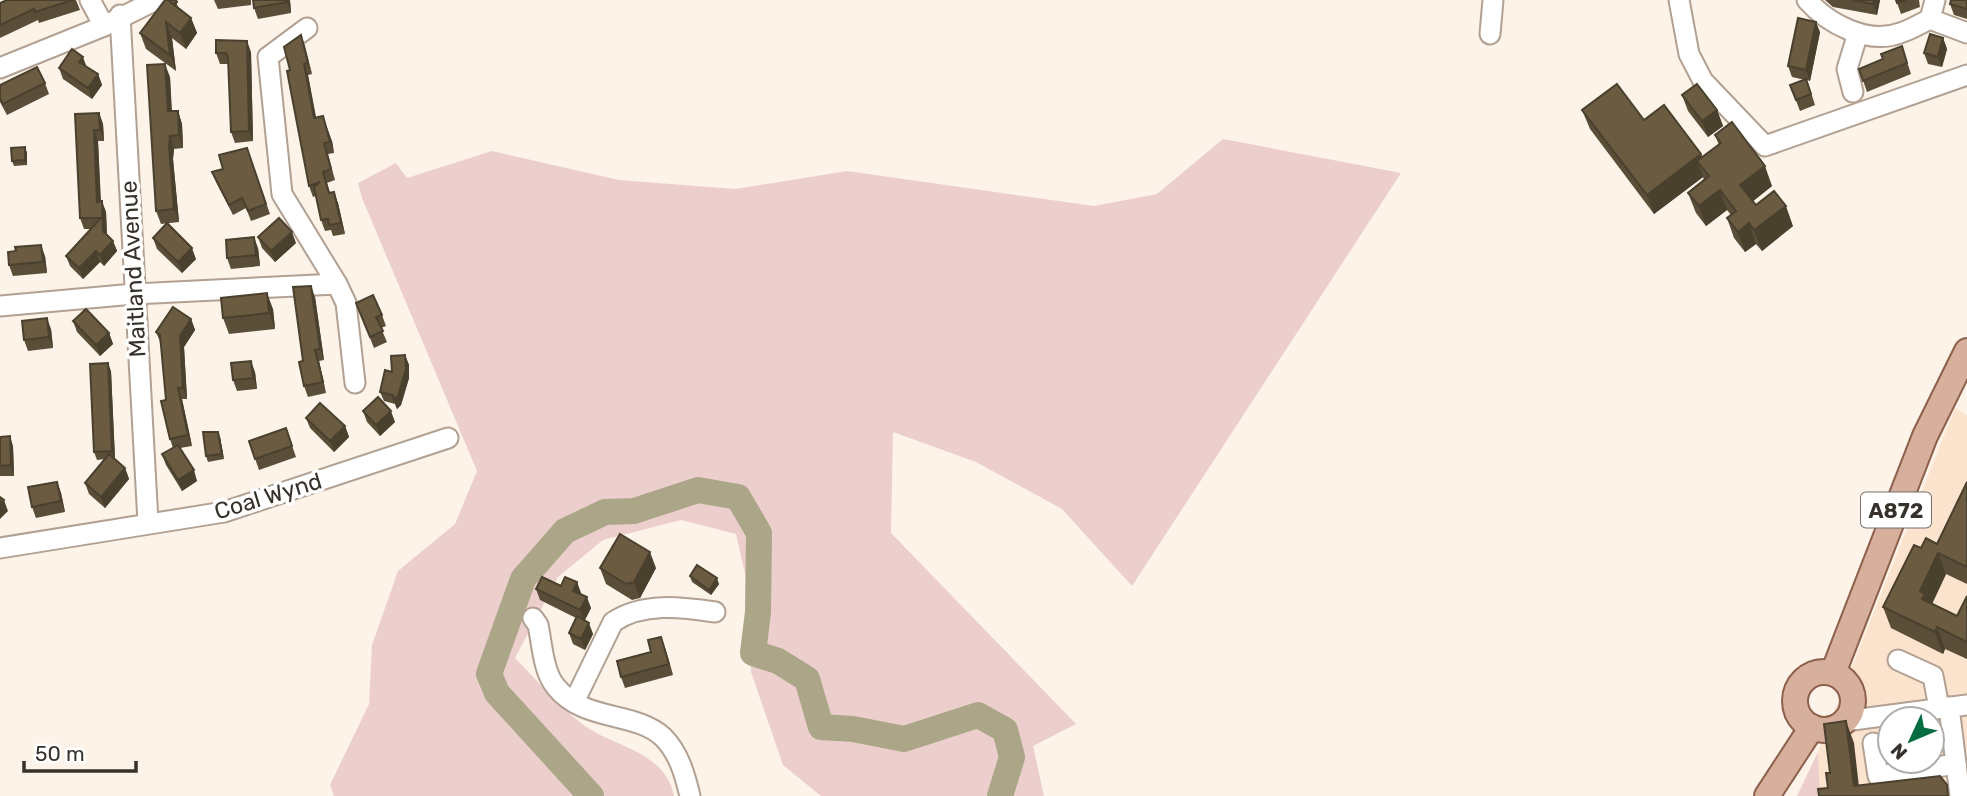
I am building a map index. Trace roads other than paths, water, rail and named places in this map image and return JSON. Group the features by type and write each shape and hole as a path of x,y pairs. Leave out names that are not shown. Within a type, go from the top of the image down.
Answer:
{"main road":[{"name":"A872","path":"1833,673 1925,436 1967,351"},
{"path":"1817,673 1833,673 1849,685 1853,695 1850,713 1844,721 1826,730 1812,727 1798,713 1796,693 1807,677 1817,673"},
{"path":"1767,796 1812,727"}],"street":[{"path":"90,0 112,21"},
{"path":"0,68 156,0"},
{"path":"1490,34 1493,0"},
{"path":"1679,0 1689,54 1703,81 1765,146 1967,75"},
{"path":"1807,0 1827,18 1858,33 1898,34 1932,10 1967,33"},
{"name":"Maitland Avenue","path":"112,21 134,294 148,522"},
{"path":"307,28 268,57 282,194 337,284 345,303 355,383"},
{"path":"1853,92 1847,69 1858,33"},
{"path":"0,306 134,294 337,284"},
{"name":"Coal Wynd","path":"0,548 148,522 224,512 448,438"},
{"path":"574,702 613,622 634,612 671,606 715,612"},
{"path":"533,618 538,625 555,687 574,702 602,716 645,728 662,736 678,758 690,796"},
{"path":"1898,660 1933,676 1952,707 1960,796"},
{"path":"1844,721 1952,707"},
{"path":"1873,743 1876,763"},
{"path":"1946,764 1956,764"}],"waterway":[{"path":"591,796 497,693 489,674 523,579 565,531 605,512 634,511 698,490 738,497 759,533 758,612 753,653 778,661 807,679 821,727 853,729 904,739 978,715 1005,730 1012,757 1000,796"}]}
